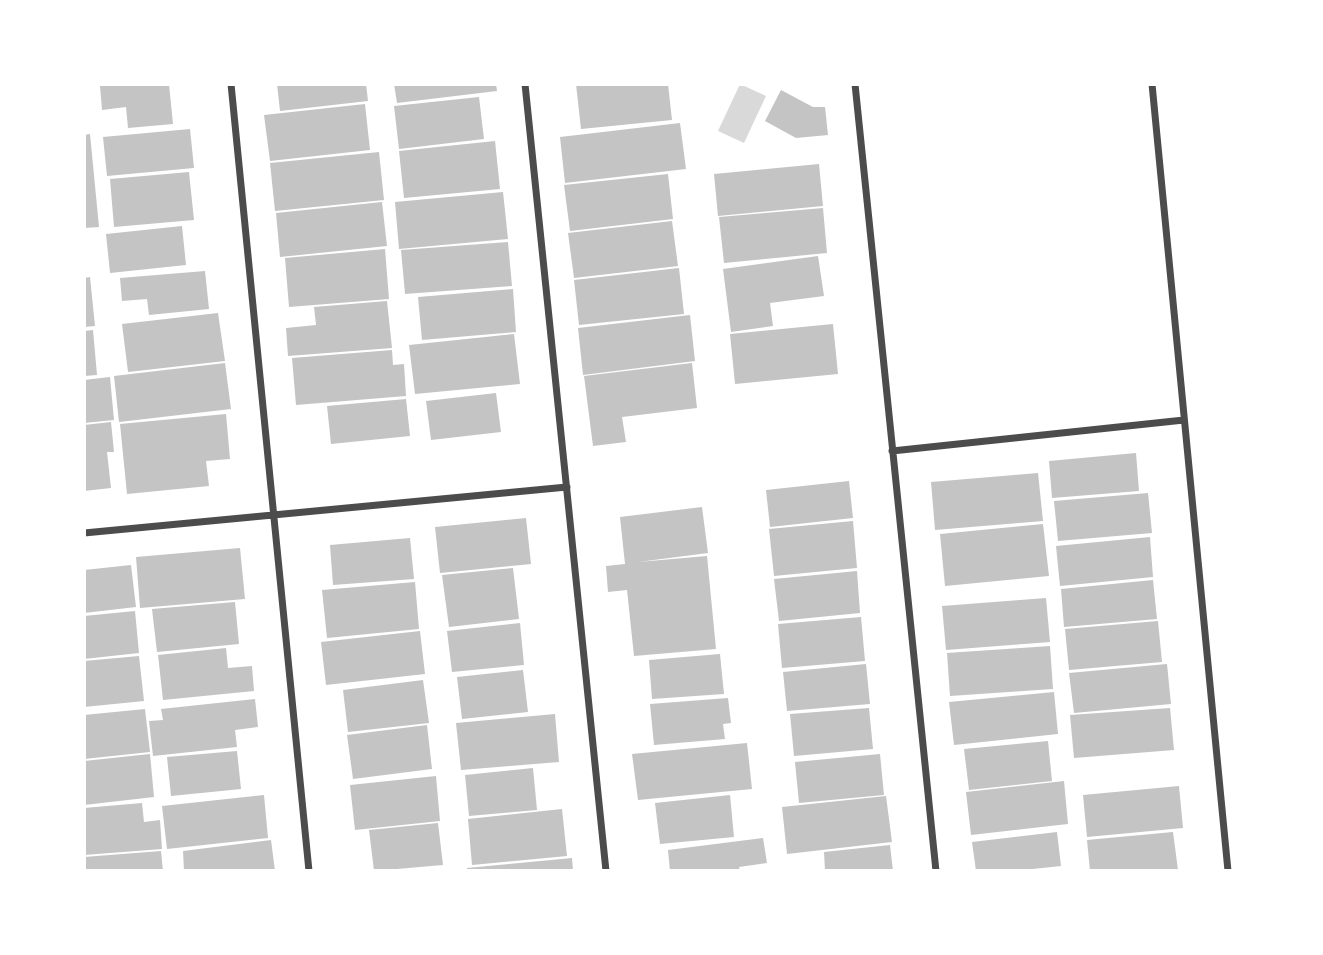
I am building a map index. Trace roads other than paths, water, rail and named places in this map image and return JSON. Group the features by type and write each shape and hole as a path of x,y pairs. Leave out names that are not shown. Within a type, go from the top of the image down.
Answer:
{"street":[{"path":"231,84 309,871"},
{"path":"525,84 606,871"},
{"path":"855,84 936,871"},
{"path":"1152,84 1228,871"},
{"path":"891,451 1184,421"},
{"path":"84,533 567,487"}]}
